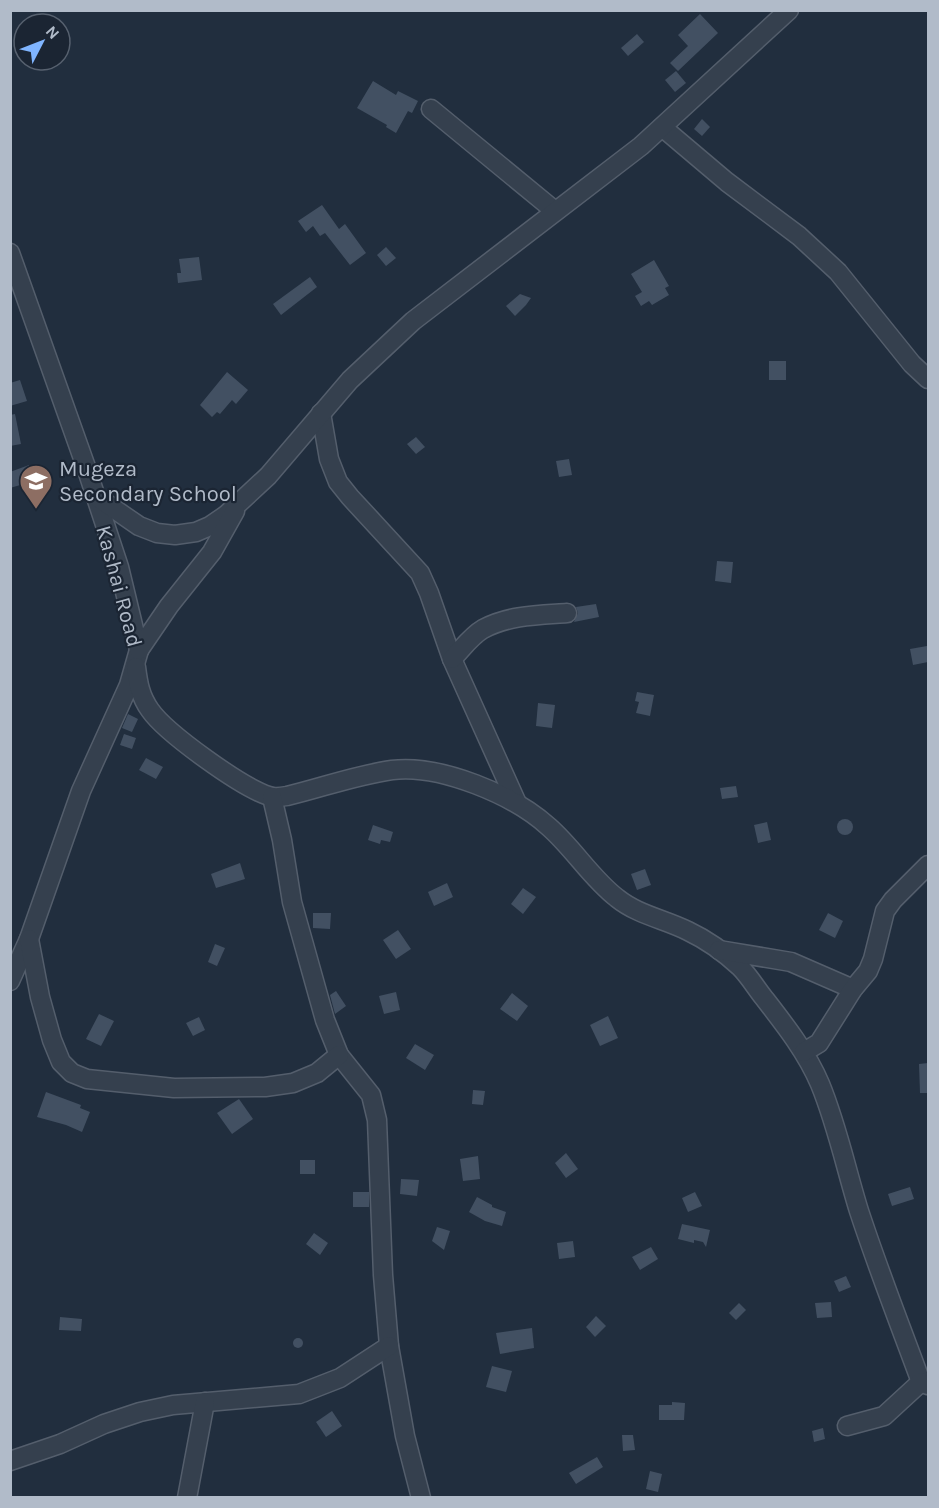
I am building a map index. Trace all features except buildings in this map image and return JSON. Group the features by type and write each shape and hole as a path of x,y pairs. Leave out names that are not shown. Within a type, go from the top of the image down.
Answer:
{"street":[{"path":"94,495 139,526 157,533 175,536 196,532 210,526 240,503 268,476 350,380 413,321 640,146 789,10"},
{"path":"431,109 555,211"},
{"path":"662,127 727,182 799,236 838,272 912,364 928,379"},
{"name":"Kashai Road","path":"10,253 119,567 137,658 129,685 81,791 29,939 10,981"},
{"path":"321,413 329,459 338,482 420,573 452,659 516,801"},
{"path":"240,503 212,552 169,606 137,658 140,694 161,723 176,736 252,789 272,797 305,792 393,770 421,771 454,777 516,801 550,827 592,875 618,899 641,914 687,931 719,950 741,968 804,1052 820,1084 859,1211 925,1383 884,1416 848,1426"},
{"path":"452,659 483,629 530,615 567,613"},
{"path":"272,797 292,902 325,1020 339,1055 371,1095 378,1120 383,1275 389,1346 405,1436 421,1497"},
{"path":"804,1052 819,1043 825,1036 853,989 868,971 885,912 893,900 928,865"},
{"path":"29,939 40,997 52,1040 61,1062 72,1073 80,1076 127,1084 174,1088 265,1087 292,1083 317,1073 339,1055"},
{"path":"719,950 791,962 853,989"},
{"path":"10,1461 140,1412 173,1405 300,1394 340,1378 389,1346"},
{"path":"187,1497 205,1402"}],"place":[{"name":"Mugeza Secondary School","path":"36,510"}]}
